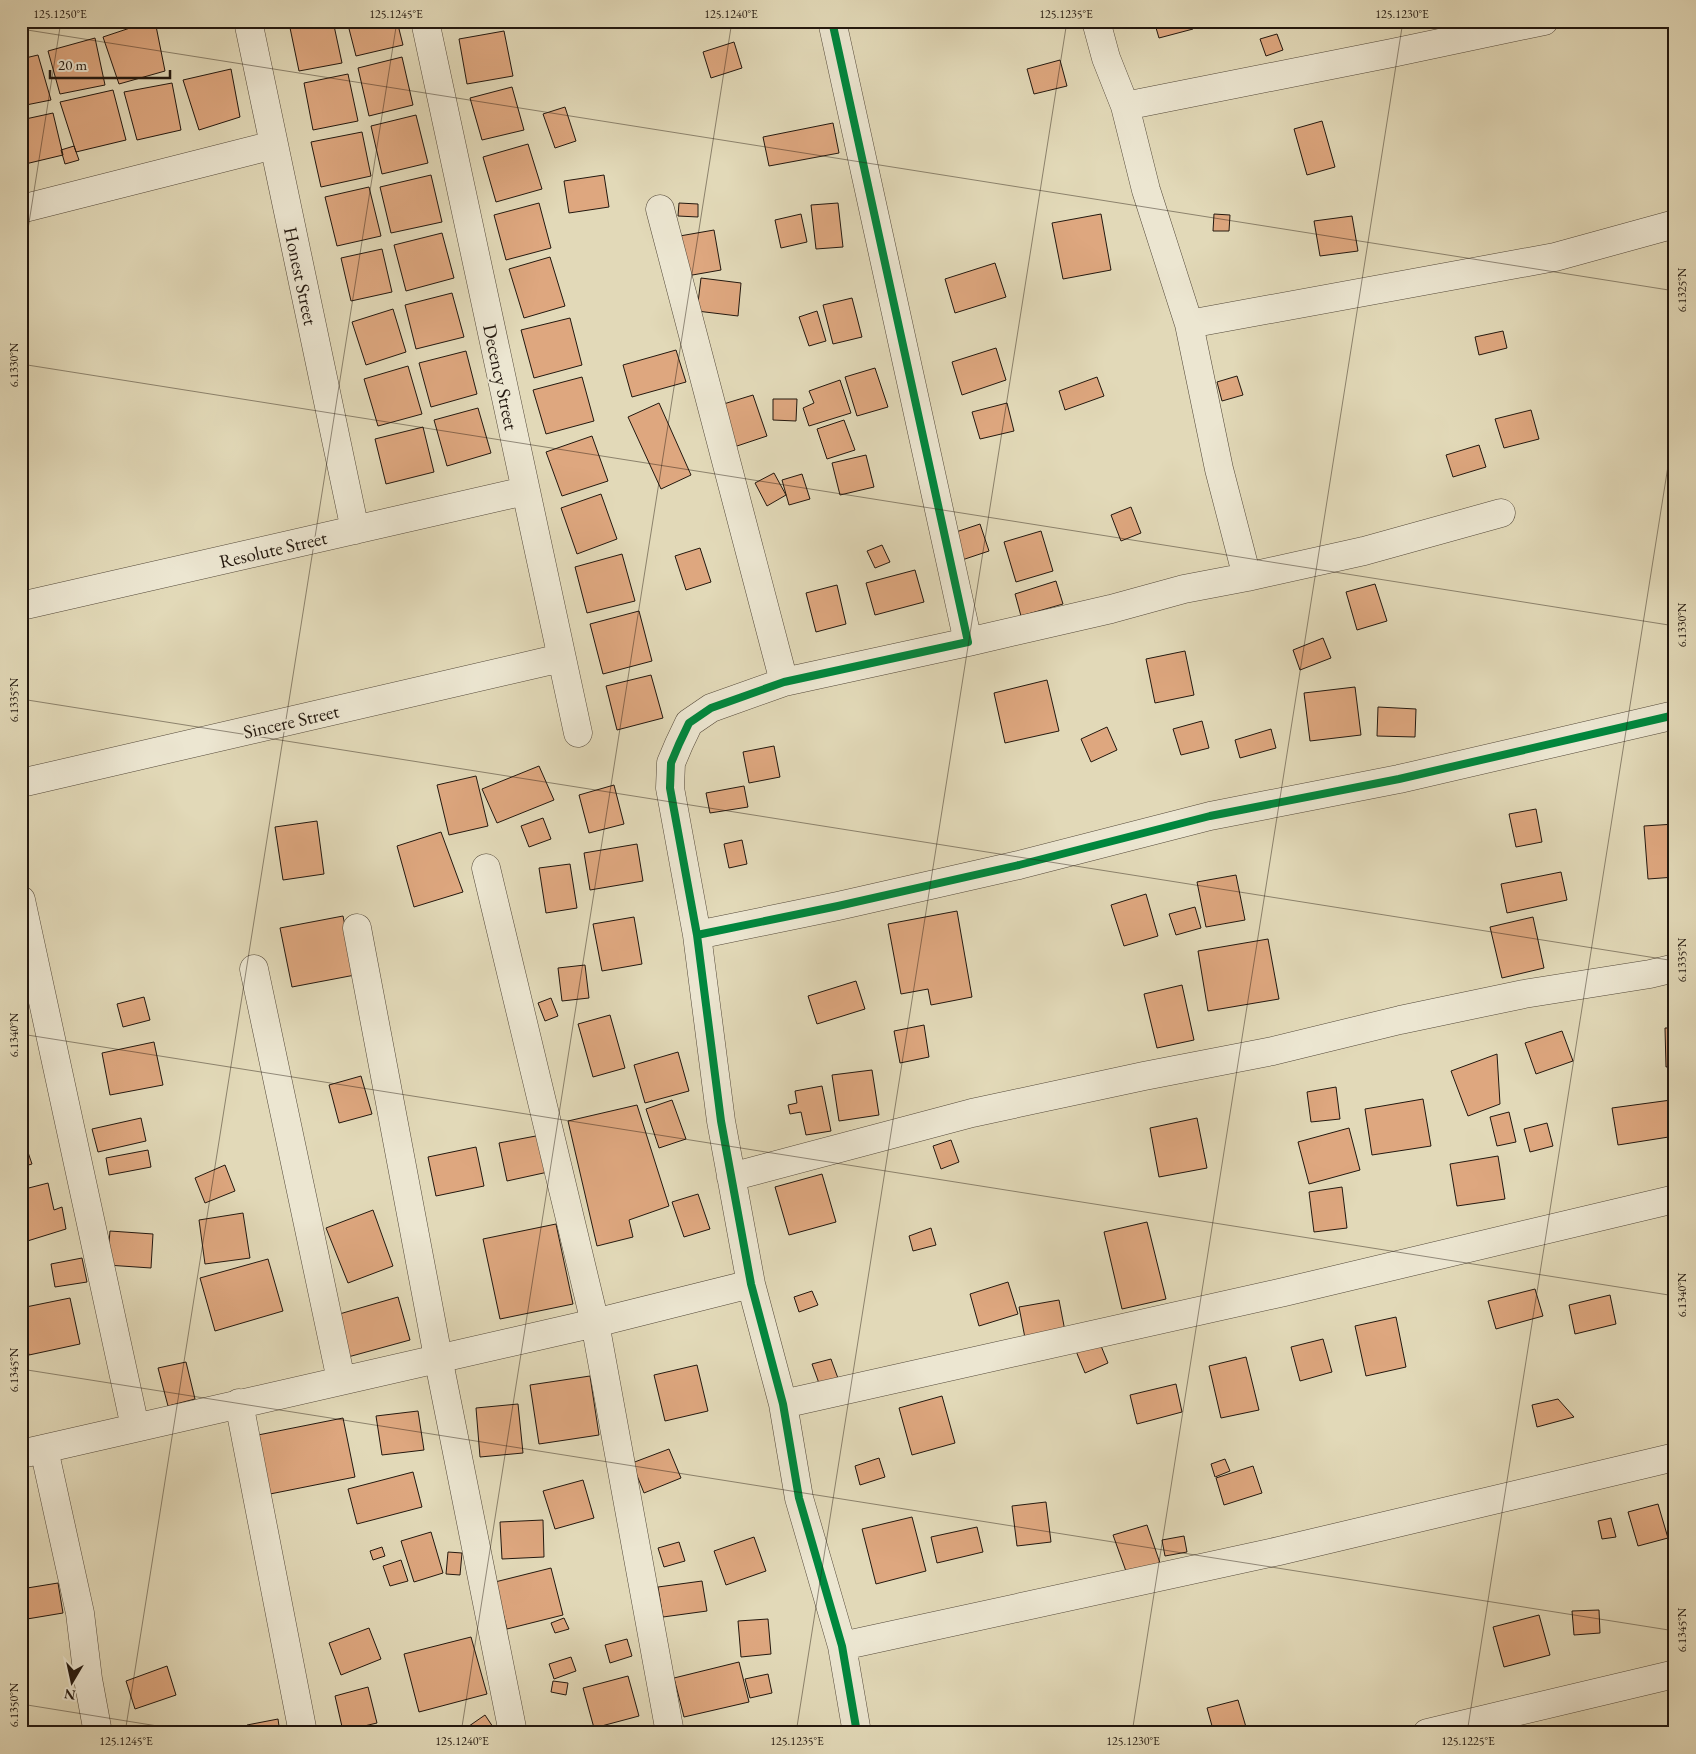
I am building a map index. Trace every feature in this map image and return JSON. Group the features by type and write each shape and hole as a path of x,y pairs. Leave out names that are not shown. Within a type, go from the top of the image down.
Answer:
{"street":[{"name":"Honest Street","path":"248,21 355,530"},
{"name":"Decency Street","path":"424,21 578,733"},
{"path":"832,21 968,642"},
{"path":"1096,21 1106,58 1125,106 1146,190 1189,324 1219,469 1247,577"},
{"path":"1125,106 1544,21"},
{"path":"21,209 274,145"},
{"path":"660,209 784,682"},
{"path":"1189,324 1555,257 1675,224"},
{"name":"Resolute Street","path":"21,606 525,491"},
{"path":"857,1733 842,1646 799,1498 783,1404 751,1284 731,1177 696,935 670,788 672,763 678,744 689,723 711,708 784,682 1103,611 1184,589 1364,551 1501,513"},
{"name":"Sincere Street","path":"21,783 561,658"},
{"path":"696,935 838,906 1019,865 1210,816 1399,779 1675,714"},
{"path":"486,868 595,1323 670,1733"},
{"path":"21,900 135,1427"},
{"path":"357,928 438,1357 513,1733"},
{"path":"731,1177 972,1113 1144,1076 1273,1051 1400,1020 1524,994 1650,974 1675,968"},
{"path":"254,969 341,1380"},
{"path":"783,1404 1274,1294 1675,1199"},
{"path":"98,1733 88,1679 80,1613 33,1452 438,1357 595,1323 751,1284"},
{"path":"239,1403 303,1733"},
{"path":"842,1646 1279,1551 1675,1457"},
{"path":"1427,1733 1675,1674"}],"building":[{"path":"155,21 165,71 119,84 103,37"},
{"path":"297,21 333,21 342,63 299,71 289,23"},
{"path":"347,21 397,21 403,45 356,56"},
{"path":"455,21 479,21 456,26"},
{"path":"921,21 942,21 923,27"},
{"path":"1154,21 1191,21 1193,29 1159,38"},
{"path":"1224,21 1246,21 1224,23"},
{"path":"504,31 513,76 467,84 459,39"},
{"path":"1277,34 1283,50 1266,56 1260,39"},
{"path":"95,38 105,85 60,94 48,51"},
{"path":"734,42 742,68 711,78 703,52"},
{"path":"38,55 51,100 21,106 21,59"},
{"path":"402,57 413,105 369,116 358,68"},
{"path":"1060,60 1067,86 1034,94 1027,69"},
{"path":"231,69 240,117 199,130 183,80"},
{"path":"348,74 358,121 313,130 304,83"},
{"path":"172,83 181,130 137,140 124,92"},
{"path":"512,87 524,130 482,140 470,98"},
{"path":"113,90 126,140 76,152 60,102"},
{"path":"565,107 576,141 555,148 543,114"},
{"path":"53,113 63,155 21,165 21,120"},
{"path":"416,115 428,163 382,174 371,126"},
{"path":"1322,121 1335,167 1307,175 1294,129"},
{"path":"833,123 839,153 769,166 763,137"},
{"path":"362,132 371,176 321,187 311,142"},
{"path":"528,144 542,189 496,202 483,157"},
{"path":"74,146 79,160 65,164 61,150"},
{"path":"431,175 442,222 391,233 380,187"},
{"path":"604,175 609,207 569,213 564,181"},
{"path":"369,187 381,236 337,246 325,197"},
{"path":"539,203 551,248 506,260 494,215"},
{"path":"679,203 698,204 698,217 678,216"},
{"path":"838,203 843,247 816,249 811,205"},
{"path":"801,214 807,242 781,248 775,220"},
{"path":"1101,214 1111,270 1063,279 1052,223"},
{"path":"1214,214 1230,215 1229,231 1213,231"},
{"path":"1352,216 1358,251 1320,256 1314,221"},
{"path":"714,230 721,270 681,277 674,237"},
{"path":"442,233 454,278 406,291 394,245"},
{"path":"382,249 392,292 351,301 341,258"},
{"path":"550,257 565,306 524,318 509,269"},
{"path":"995,263 1006,297 955,313 945,279"},
{"path":"701,278 741,283 738,316 697,311"},
{"path":"452,293 464,337 416,349 405,305"},
{"path":"852,298 862,337 833,344 823,305"},
{"path":"393,309 406,352 366,365 352,322"},
{"path":"817,311 826,341 809,346 799,317"},
{"path":"570,318 582,365 534,378 521,330"},
{"path":"1503,331 1507,348 1479,355 1475,337"},
{"path":"996,348 1006,380 962,395 952,362"},
{"path":"676,350 686,382 632,397 623,365"},
{"path":"466,351 477,394 431,407 419,363"},
{"path":"408,366 422,414 378,426 364,379"},
{"path":"875,368 888,407 857,416 845,377"},
{"path":"1237,376 1243,395 1222,401 1217,382"},
{"path":"582,377 594,421 546,434 533,390"},
{"path":"1097,377 1104,396 1065,410 1059,391"},
{"path":"840,380 851,413 809,426 803,408 814,403 809,391"},
{"path":"753,395 767,436 731,448 717,406"},
{"path":"773,399 797,399 796,421 773,420"},
{"path":"659,403 691,475 661,489 628,417"},
{"path":"1007,403 1014,431 980,439 972,412"},
{"path":"478,408 491,453 447,466 434,420"},
{"path":"1531,410 1539,439 1504,448 1495,419"},
{"path":"844,420 855,450 827,459 817,429"},
{"path":"423,427 434,472 386,484 375,439"},
{"path":"592,436 608,481 562,496 546,452"},
{"path":"1479,445 1486,467 1453,477 1446,455"},
{"path":"866,455 874,487 840,495 832,463"},
{"path":"774,473 786,495 767,506 755,483"},
{"path":"802,474 810,499 789,505 782,480"},
{"path":"601,494 617,539 577,554 561,508"},
{"path":"1131,507 1141,533 1121,541 1111,515"},
{"path":"980,524 989,551 962,560 953,533"},
{"path":"1041,531 1053,571 1016,582 1004,542"},
{"path":"882,545 890,562 875,568 867,551"},
{"path":"700,548 711,582 686,590 675,556"},
{"path":"622,554 635,601 587,613 575,567"},
{"path":"915,570 924,602 875,615 866,583"},
{"path":"1056,581 1063,604 1021,616 1015,594"},
{"path":"1375,584 1387,621 1357,630 1346,592"},
{"path":"837,585 846,624 816,632 806,593"},
{"path":"639,611 652,661 603,674 590,624"},
{"path":"1323,638 1331,658 1300,670 1293,650"},
{"path":"1185,651 1194,695 1155,703 1146,659"},
{"path":"651,675 663,718 617,730 606,686"},
{"path":"1047,680 1059,731 1005,743 994,693"},
{"path":"1355,687 1361,735 1310,741 1304,693"},
{"path":"1378,707 1416,709 1415,737 1377,736"},
{"path":"1202,721 1209,748 1181,755 1173,729"},
{"path":"1107,727 1117,750 1091,762 1081,739"},
{"path":"1271,729 1276,748 1240,758 1235,740"},
{"path":"774,746 780,777 749,783 743,752"},
{"path":"539,766 554,800 497,823 482,789"},
{"path":"476,776 488,826 449,835 437,785"},
{"path":"614,785 624,824 589,833 579,795"},
{"path":"744,786 748,807 710,813 706,793"},
{"path":"1536,809 1542,842 1516,847 1509,814"},
{"path":"543,818 551,839 529,847 521,826"},
{"path":"317,821 324,874 283,880 275,827"},
{"path":"1675,824 1675,877 1648,879 1644,826"},
{"path":"441,832 463,892 414,907 397,846"},
{"path":"742,840 747,864 729,868 724,844"},
{"path":"637,844 643,881 590,890 584,853"},
{"path":"570,864 577,908 546,913 539,868"},
{"path":"1561,872 1567,900 1507,913 1501,884"},
{"path":"1236,875 1245,920 1206,927 1197,882"},
{"path":"1146,894 1158,936 1124,946 1111,905"},
{"path":"1195,907 1201,928 1176,935 1169,914"},
{"path":"957,911 972,997 931,1005 928,989 901,994 888,924"},
{"path":"343,916 355,975 292,987 280,928"},
{"path":"634,917 642,964 602,971 593,924"},
{"path":"1533,917 1544,968 1502,978 1490,927"},
{"path":"1268,939 1279,999 1208,1011 1198,951"},
{"path":"585,965 589,998 562,1001 558,968"},
{"path":"856,981 865,1009 817,1024 808,996"},
{"path":"1182,985 1194,1040 1157,1048 1144,994"},
{"path":"144,997 150,1020 123,1027 117,1004"},
{"path":"551,998 558,1016 545,1021 538,1003"},
{"path":"610,1015 625,1068 593,1077 578,1024"},
{"path":"924,1025 929,1057 900,1063 894,1031"},
{"path":"1665,1028 1675,1028 1675,1066 1666,1067"},
{"path":"1562,1031 1573,1061 1536,1074 1525,1043"},
{"path":"154,1042 163,1085 110,1095 102,1053"},
{"path":"678,1052 689,1091 645,1103 634,1065"},
{"path":"1497,1054 1500,1104 1468,1116 1451,1071"},
{"path":"872,1070 879,1115 839,1121 832,1075"},
{"path":"361,1076 372,1114 339,1123 329,1085"},
{"path":"822,1086 831,1131 806,1135 801,1112 790,1114 788,1105 797,1103 795,1091"},
{"path":"1336,1087 1340,1119 1311,1122 1307,1092"},
{"path":"21,1096 25,1112 21,1113"},
{"path":"1423,1099 1431,1146 1372,1155 1365,1109"},
{"path":"672,1100 686,1139 659,1148 646,1109"},
{"path":"1671,1100 1675,1121 1675,1136 1618,1145 1612,1108"},
{"path":"637,1105 669,1206 629,1220 633,1237 597,1246 568,1121"},
{"path":"1509,1112 1516,1142 1497,1146 1490,1117"},
{"path":"141,1118 146,1141 98,1152 92,1129"},
{"path":"1197,1118 1207,1168 1159,1177 1150,1128"},
{"path":"1547,1123 1553,1146 1530,1152 1524,1129"},
{"path":"1349,1128 1360,1170 1309,1184 1298,1142"},
{"path":"21,1132 32,1164 21,1167"},
{"path":"541,1135 548,1172 507,1181 499,1143"},
{"path":"951,1140 959,1162 941,1169 933,1146"},
{"path":"476,1147 484,1186 436,1196 428,1157"},
{"path":"148,1150 151,1167 109,1175 106,1158"},
{"path":"1498,1156 1505,1199 1457,1206 1450,1164"},
{"path":"225,1165 235,1191 205,1203 195,1178"},
{"path":"822,1174 836,1222 789,1235 775,1187"},
{"path":"48,1183 54,1210 62,1207 66,1229 21,1243 21,1190"},
{"path":"1342,1187 1347,1228 1314,1232 1309,1192"},
{"path":"698,1194 710,1229 684,1237 672,1202"},
{"path":"373,1210 393,1266 348,1283 326,1228"},
{"path":"243,1213 250,1258 205,1264 199,1220"},
{"path":"1147,1222 1166,1299 1122,1309 1104,1232"},
{"path":"556,1224 573,1304 500,1319 483,1239"},
{"path":"931,1228 936,1245 913,1251 909,1236"},
{"path":"110,1231 153,1234 151,1268 107,1265"},
{"path":"82,1258 87,1282 55,1287 51,1264"},
{"path":"268,1259 283,1311 215,1331 200,1278"},
{"path":"1008,1282 1018,1314 979,1326 970,1294"},
{"path":"1535,1289 1543,1316 1496,1329 1488,1301"},
{"path":"812,1291 818,1305 799,1312 794,1297"},
{"path":"1610,1295 1616,1324 1575,1334 1569,1305"},
{"path":"398,1297 410,1340 348,1357 336,1315"},
{"path":"70,1298 80,1344 29,1355 21,1319 21,1308"},
{"path":"1059,1300 1065,1331 1025,1338 1019,1307"},
{"path":"1396,1317 1406,1367 1366,1376 1355,1326"},
{"path":"1323,1339 1332,1372 1300,1381 1291,1347"},
{"path":"1099,1341 1108,1363 1085,1373 1076,1351"},
{"path":"1246,1357 1259,1410 1221,1418 1209,1366"},
{"path":"831,1359 839,1381 820,1386 812,1364"},
{"path":"186,1362 195,1399 168,1406 158,1368"},
{"path":"697,1365 708,1411 665,1421 654,1375"},
{"path":"590,1376 599,1435 539,1444 530,1385"},
{"path":"1176,1384 1182,1412 1137,1424 1130,1395"},
{"path":"942,1396 955,1443 912,1455 899,1408"},
{"path":"1558,1399 1574,1417 1537,1427 1532,1405"},
{"path":"518,1404 523,1453 480,1457 476,1408"},
{"path":"418,1411 424,1450 382,1455 376,1416"},
{"path":"343,1418 355,1477 270,1494 258,1435"},
{"path":"669,1449 681,1478 644,1493 632,1463"},
{"path":"879,1458 885,1477 860,1485 855,1466"},
{"path":"1225,1459 1230,1471 1215,1477 1211,1464"},
{"path":"1253,1466 1262,1493 1224,1505 1216,1478"},
{"path":"413,1472 422,1507 357,1524 348,1489"},
{"path":"583,1480 594,1518 555,1529 543,1491"},
{"path":"1046,1502 1051,1542 1017,1546 1012,1506"},
{"path":"1658,1504 1668,1538 1638,1546 1628,1512"},
{"path":"912,1517 926,1571 876,1584 862,1529"},
{"path":"1611,1518 1616,1537 1602,1539 1598,1521"},
{"path":"543,1520 544,1557 502,1559 500,1522"},
{"path":"1147,1525 1160,1563 1127,1574 1113,1535"},
{"path":"977,1527 983,1552 937,1563 931,1537"},
{"path":"431,1532 443,1573 414,1582 401,1541"},
{"path":"1184,1536 1187,1552 1165,1556 1162,1540"},
{"path":"754,1537 766,1571 726,1585 714,1551"},
{"path":"679,1542 685,1561 664,1567 658,1548"},
{"path":"382,1547 385,1556 373,1560 370,1551"},
{"path":"448,1552 462,1553 460,1575 446,1574"},
{"path":"401,1560 408,1581 390,1586 383,1566"},
{"path":"551,1568 563,1615 507,1629 495,1582"},
{"path":"702,1581 707,1611 663,1617 658,1587"},
{"path":"58,1583 63,1613 21,1620 21,1589"},
{"path":"1599,1610 1600,1633 1574,1635 1572,1611"},
{"path":"1539,1615 1550,1655 1504,1667 1493,1627"},
{"path":"564,1618 569,1629 555,1633 551,1623"},
{"path":"768,1619 771,1654 741,1657 738,1621"},
{"path":"369,1628 381,1659 341,1675 329,1643"},
{"path":"471,1637 487,1694 419,1712 404,1654"},
{"path":"627,1639 632,1656 610,1663 605,1645"},
{"path":"571,1657 576,1671 554,1679 549,1664"},
{"path":"739,1662 749,1702 684,1717 674,1678"},
{"path":"167,1666 176,1695 135,1709 126,1681"},
{"path":"768,1674 772,1693 750,1698 745,1679"},
{"path":"628,1676 639,1716 594,1728 583,1688"},
{"path":"553,1681 568,1683 566,1695 551,1692"},
{"path":"368,1687 377,1723 343,1731 335,1696"},
{"path":"1238,1700 1246,1727 1226,1733 1214,1733 1207,1708"},
{"path":"485,1715 497,1733 459,1733"},
{"path":"278,1719 280,1733 248,1733 247,1725"}],"cycle path":[{"path":"832,21 968,642 784,682 711,708 689,723 671,763 670,788 697,935 721,1121 751,1284 783,1404 799,1498 842,1646 857,1733"},
{"path":"697,935 838,906 1019,865 1210,816 1399,779 1675,715"}]}
